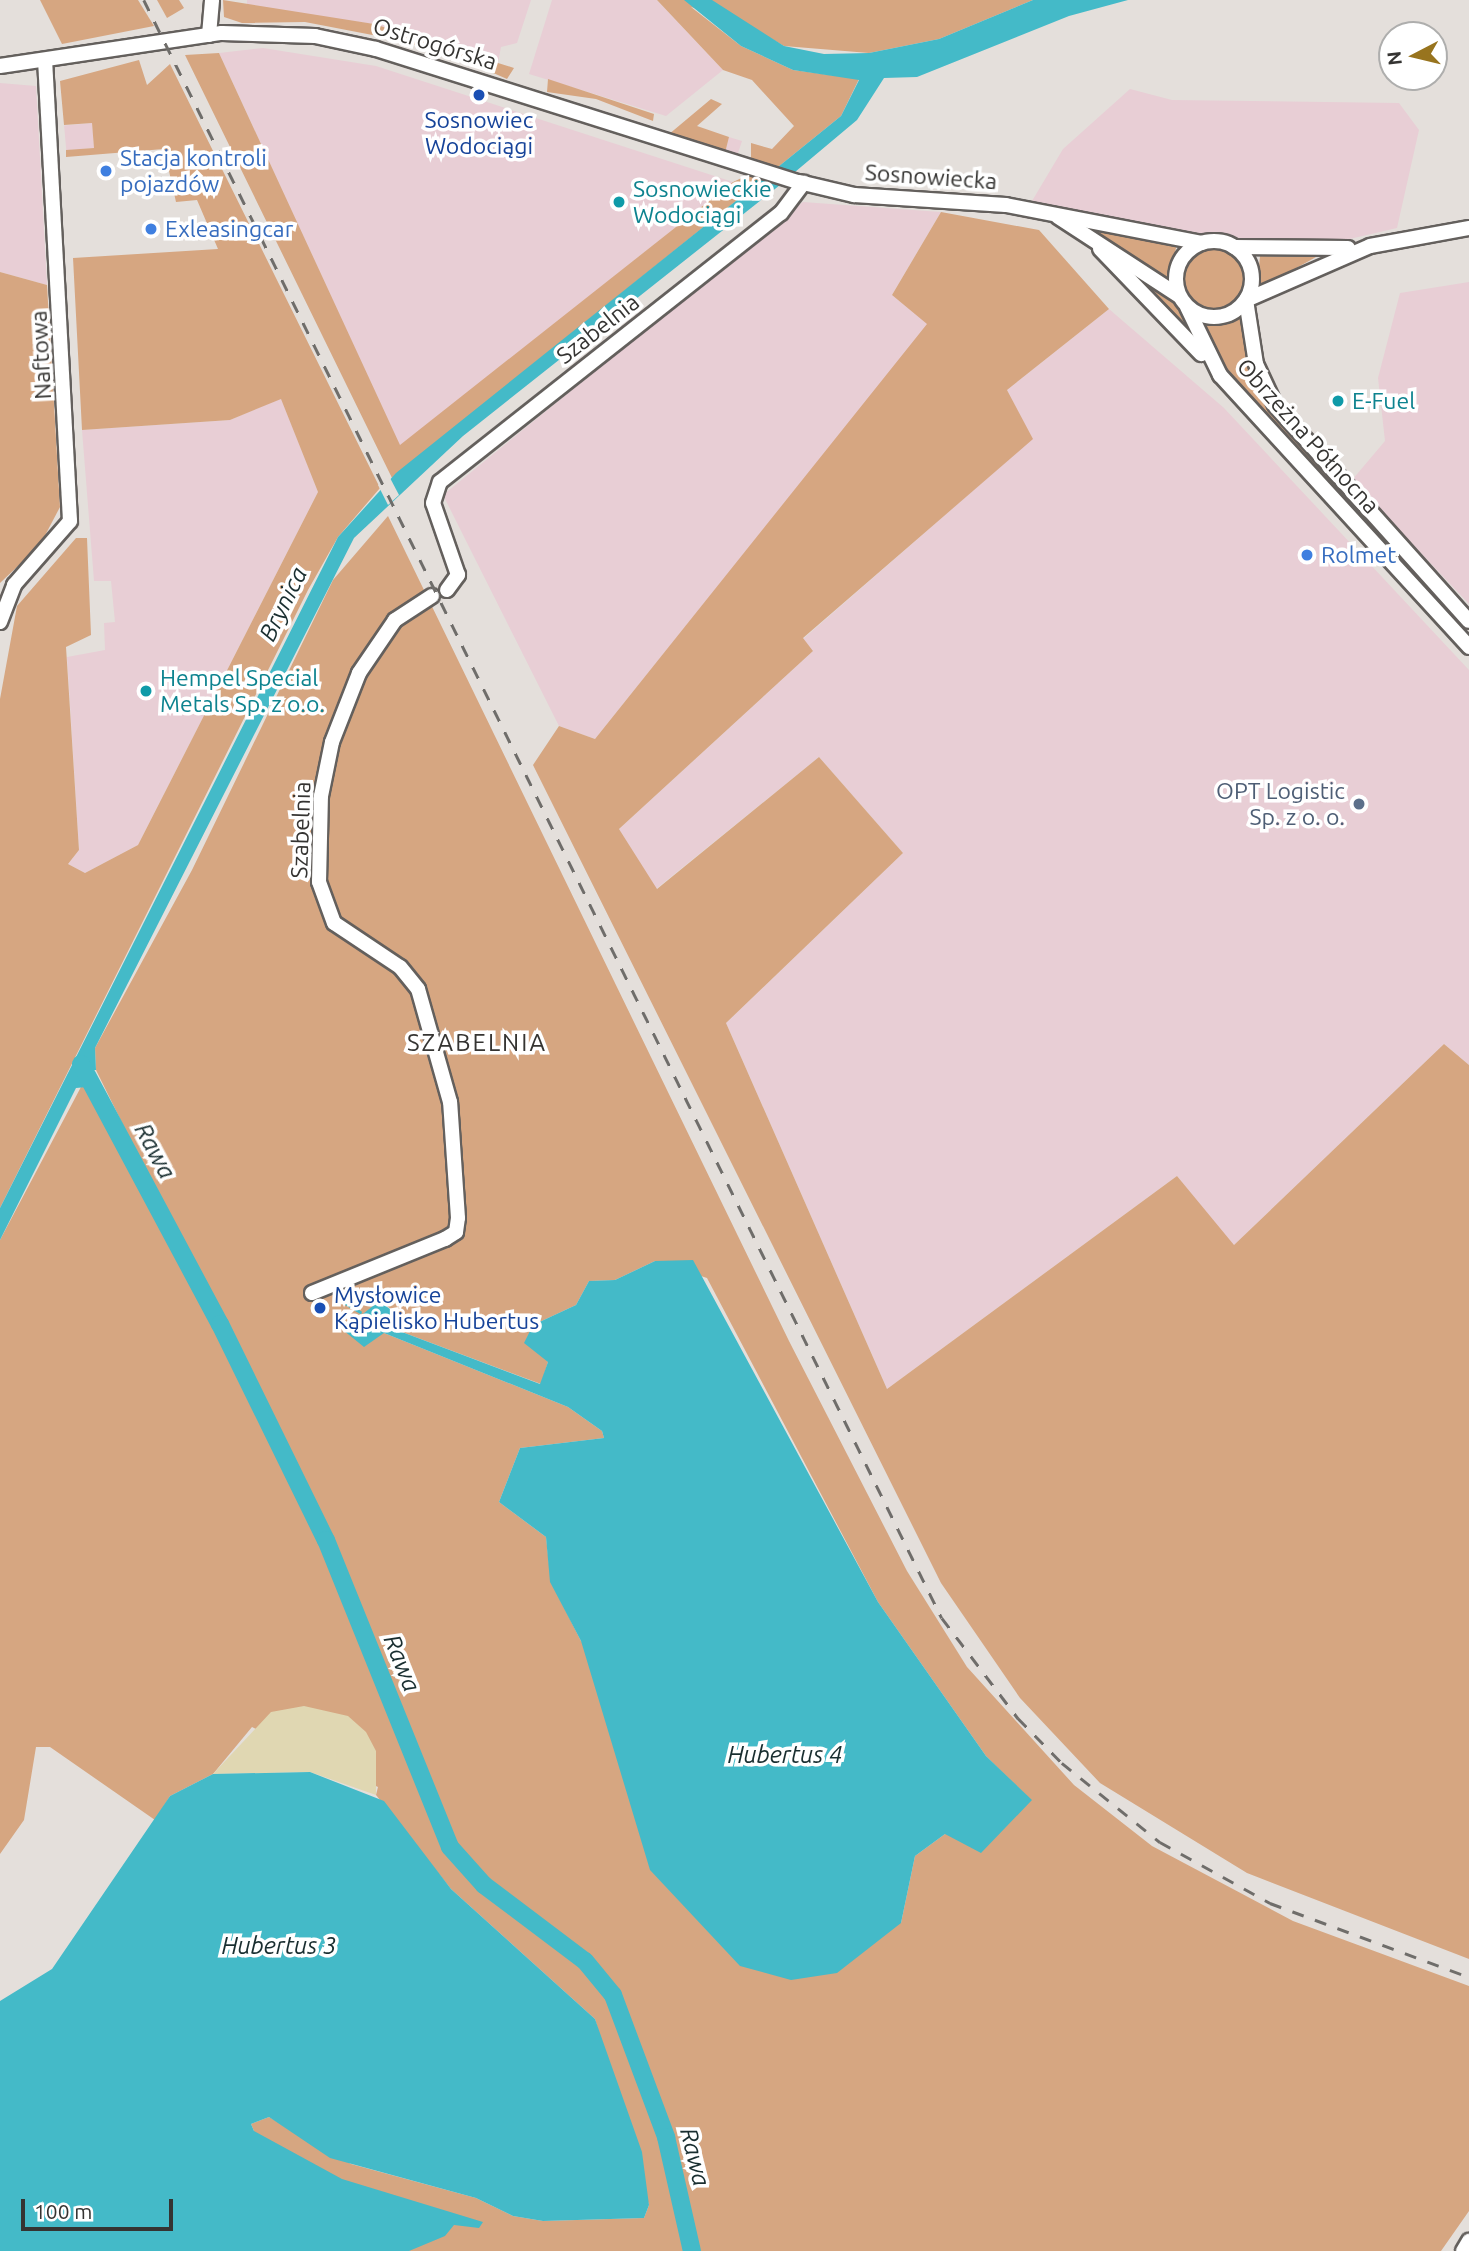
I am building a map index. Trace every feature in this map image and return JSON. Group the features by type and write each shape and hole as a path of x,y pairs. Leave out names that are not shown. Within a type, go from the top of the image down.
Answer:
{"street":[{"path":"209,35 212,0"},
{"name":"Ostrogórska","path":"0,66 209,35 278,33 350,43 801,182"},
{"name":"Naftowa","path":"0,622 14,585 70,521 45,61"},
{"name":"Sosnowiecka","path":"801,182 854,195 1055,214 1234,247 1370,246 1469,228"},
{"name":"Szabelnia","path":"447,590 458,575 433,503 440,482 781,213 801,182"},
{"name":"Sosnowiecka","path":"1055,214 1100,249 1214,318 1246,300 1370,246"},
{"path":"1183,301 1178,265 1201,243"},
{"path":"1234,247 1251,271 1246,300"},
{"path":"1100,249 1220,375"},
{"name":"Obrzeżna Północna","path":"1246,300 1256,364 1275,405 1469,621"},
{"name":"Obrzeżna Północna","path":"1183,301 1220,375 1469,648"},
{"path":"1394,566 1408,553"},
{"name":"Szabelnia","path":"312,1293 445,1239 456,1232 458,1218 450,1102 418,989 400,967 334,923 319,881 321,796 332,742 359,673 395,620 432,596"},
{"path":"1463,2251 1469,2241"}],"shaded area":[{"path":"40,0 138,0 154,26 62,44"},
{"path":"157,0 179,0 184,8 167,18"},
{"path":"223,0 374,24 514,68 507,79 450,54 388,38 305,22 242,23 224,17"},
{"path":"247,0 531,0 517,43 501,47 498,63 374,24 247,8"},
{"path":"552,0 657,0 723,70 666,116 529,74"},
{"path":"657,0 1033,0 939,39 869,53 784,46 744,23 691,7 741,46 793,70 859,79 841,116 778,167 751,161 751,143 772,149 794,126 752,80 723,70"},
{"name":"Sosnowieckie Wodociągi","path":"263,48 376,66 733,182 400,446 219,53"},
{"path":"219,53 400,445 733,182 748,175 762,180 392,478 185,55"},
{"path":"139,60 147,85 170,64 380,488 338,537 308,590 0,1208 0,699 17,606 76,538 87,538 91,635 66,647 79,850 68,864 85,873 138,845 318,492 281,399 230,420 82,430 73,258 218,249 197,200 176,202 164,149 66,157 66,150 94,148 92,123 64,125 60,81"},
{"path":"548,79 654,114 653,121 596,99 547,92"},
{"path":"0,83 36,86 47,285 0,272"},
{"path":"1130,89 1172,100 1399,103 1419,130 1397,228 1328,244 1229,239 1032,201 1063,149"},
{"path":"711,99 722,104 697,126 729,137 725,153 668,135"},
{"path":"92,123 94,148 66,150 64,125"},
{"path":"729,137 742,141 738,153 725,153"},
{"path":"803,202 941,212 892,295 928,324 595,739 559,726 443,495"},
{"path":"941,212 1039,230 1109,309 1007,390 1033,439 803,638 813,651 619,829 657,889 819,757 903,853 726,1023 887,1389 1177,1176 1234,1245 1444,1044 1469,1065 1469,1959 1247,1873 1100,1783 1020,1698 941,1583 533,765 559,726 595,739 927,324 892,295"},
{"path":"1079,224 1177,242 1169,287"},
{"path":"1214,249 1231,254 1239,262 1244,279 1239,296 1231,304 1214,309 1197,304 1189,296 1184,279 1189,262 1197,254"},
{"path":"1260,256 1316,257 1257,290"},
{"path":"0,272 47,285 60,507 40,545 0,583"},
{"path":"1144,282 1176,304 1189,334 1142,286"},
{"path":"1469,282 1469,604 1352,480 1385,441 1378,378 1400,293"},
{"path":"1109,309 1224,408 1469,670 1469,1065 1444,1044 1233,1246 1177,1176 887,1389 726,1023 903,853 819,757 656,889 619,829 813,651 803,639 1032,439 1007,390"},
{"path":"1241,316 1262,394 1344,493 1341,499 1218,363 1198,321"},
{"path":"281,398 318,492 138,845 85,873 68,864 79,850 67,657 105,650 104,623 115,622 111,581 94,581 82,430 230,420"},
{"path":"388,516 789,1341 907,1571 967,1667 1074,1785 1152,1846 1293,1921 1469,1986 1469,2211 1441,2251 696,2251 666,2126 619,2000 597,1968 509,1901 453,1846 360,1605 96,1070 95,1048 192,870 333,580","holes":["655,1261 707,1278 878,1602 986,1756 1031,1800 945,1834 915,1856 901,1923 581,1641 551,1582 546,1537 499,1502 520,1448 604,1438 602,1431 568,1407 384,1333 380,1301 402,1317 394,1329 541,1384 548,1362 533,1325 576,1305 589,1281 615,1280"]},
{"path":"82,1085 102,1105 261,1410 349,1597 450,1850 502,1904 592,1972 619,2012 664,2139 688,2251 0,2251 254,2131 251,2124 269,2117 351,2164 476,2198 513,2216 543,2221 644,2218 649,2205 595,2019 451,1889 376,1795 378,1787 252,1727 213,1774 170,1796 155,1820 50,1747 36,1747 24,1820 0,1854 0,1240"}],"sand":[{"path":"304,1706 348,1716 366,1732 376,1751 376,1795 310,1772 213,1774 271,1712"}],"water":[{"path":"684,0 712,0 784,46 824,54 869,53 939,39 1033,0 1128,0 1069,16 917,77 884,78 857,120 795,172 778,167 841,116 859,80 793,70 741,46"},
{"path":"762,180 780,185 463,436 354,538 95,1048 96,1070 86,1070 87,1087 76,1088 0,1240 0,1208 338,537 396,473"},
{"name":"Hubertus 4","path":"693,1260 878,1602 986,1756 1032,1800 981,1853 945,1834 915,1856 901,1923 837,1973 791,1980 740,1966 650,1870 581,1641 550,1582 546,1537 499,1502 520,1448 604,1438 602,1431 568,1407 384,1333 364,1347 343,1330 379,1301 402,1318 394,1329 540,1384 548,1362 524,1343 533,1325 576,1305 589,1281 615,1280 655,1261"},
{"name":"Hubertus 3","path":"310,1772 384,1801 451,1889 595,2019 642,2152 649,2205 644,2218 543,2221 513,2216 476,2198 330,2158 269,2117 251,2124 254,2131 342,2179 483,2222 479,2228 454,2225 445,2236 409,2251 0,2251 0,2001 52,1969 170,1796 213,1774"}],"pier":[{"path":"389,476 399,495 388,505 378,485"}],"waterway":[{"name":"Rawa","path":"81,1064 220,1324 326,1540 450,1847 484,1885 585,1961 613,1995 666,2137 692,2251"},
{"name":"Rawa","path":"208,1301 212,1298"},
{"path":"342,1301 360,1312"}],"railway":[{"path":"144,0 942,1618 1018,1718 1062,1763 1160,1842 1270,1903 1469,1977"}],"place":[{"name":"Sosnowiec Wodociągi","path":"479,95"},
{"name":"Stacja kontroli pojazdów","path":"106,171"},
{"name":"Sosnowieckie Wodociągi","path":"619,202"},
{"name":"Exleasingcar","path":"151,229"},
{"name":"E-Fuel","path":"1338,401"},
{"name":"Rolmet","path":"1307,555"},
{"name":"Hempel Special Metals Sp. z o.o.","path":"146,691"},
{"name":"OPT Logistic Sp. z o. o.","path":"1359,804"},
{"name":"Mysłowice Kąpielisko Hubertus","path":"320,1308"}],"district":[{"name":"SZABELNIA","path":"477,1043"}],"water label":[{"name":"Brynica","path":"283,604"}]}
